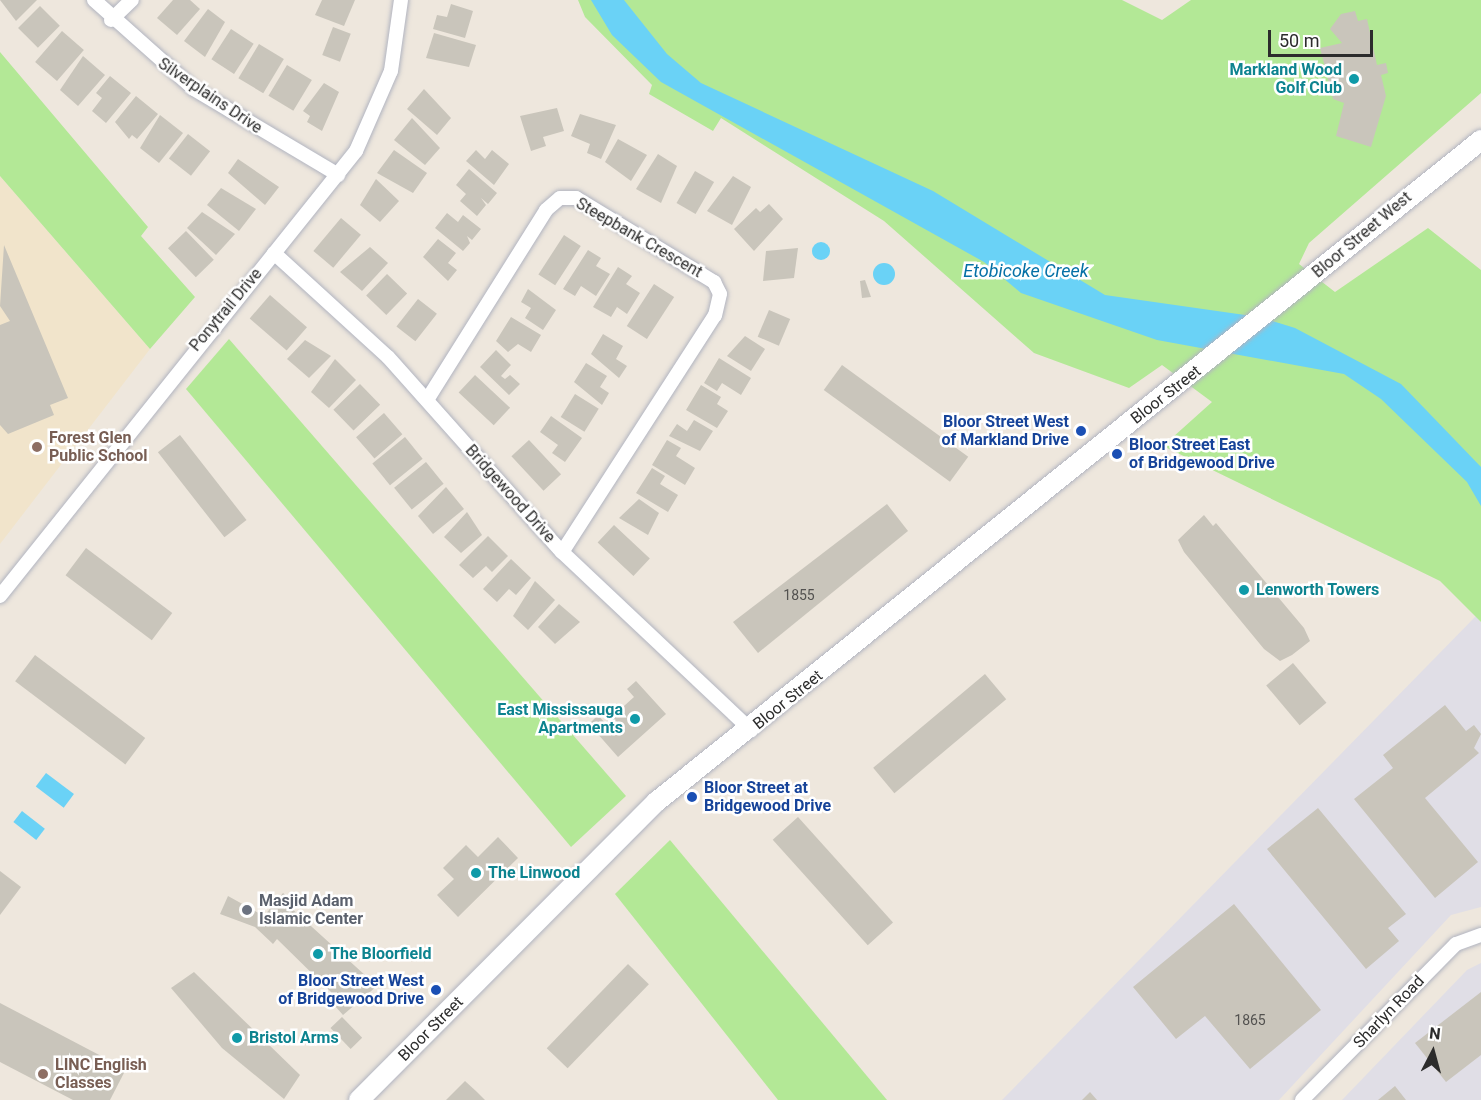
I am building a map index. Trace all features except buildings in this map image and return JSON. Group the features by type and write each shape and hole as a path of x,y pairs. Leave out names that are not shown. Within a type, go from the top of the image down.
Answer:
{"main road":[{"name":"Bloor Street West","path":"1246,333 1332,259 1481,140"},
{"name":"Bloor Street","path":"359,1100 656,802 752,730 1162,397 1246,333"}],"street":[{"name":"Silverplains Drive","path":"94,0 111,20 194,89 338,175"},
{"path":"111,20 132,0"},
{"name":"Ponytrail Drive","path":"0,596 338,175 380,103 399,36 401,0"},
{"name":"Steepbank Crescent","path":"427,400 546,210 561,198 576,198 714,282 720,294 715,315 562,552"},
{"name":"Bridgewood Drive","path":"274,253 427,400 562,552 752,730"},
{"name":"Sharlyn Road","path":"1302,1100 1456,944 1481,935"}],"shaded area":[{"name":"Forest Glen Public School","path":"0,176 150,349 0,544"},
{"path":"1476,616 1481,622 1481,907 1451,915 1279,1100 1002,1100"},
{"path":"1481,963 1481,1100 1342,1100 1467,970"}],"green space":[{"name":"Markland Wood Golf Club","path":"578,0 1122,0 1162,20 1191,0 1481,0 1481,93 1309,243 1299,264 1335,292 1428,228 1481,270 1481,622 1440,581 1163,446 1212,402 1162,365 1129,388 1034,353 884,221 721,118 713,131 649,94 652,85 585,17"},
{"path":"0,52 148,227 141,236 195,297 150,349 0,176"},
{"path":"229,339 626,796 571,847 186,389"},
{"path":"670,840 887,1100 778,1100 615,894"}],"water":[{"name":"Etobicoke Creek","path":"591,0 624,0 667,54 701,83 933,191 1105,295 1259,317 1295,328 1401,384 1481,467 1481,506 1467,482 1381,399 1344,374 1157,340 1021,293 984,262 661,82 612,35"},
{"path":"817,242 825,242 830,247 828,258 817,260 812,255 812,247"},
{"path":"884,263 892,266 895,274 892,282 884,285 876,282 873,274 876,266"},
{"path":"46,773 74,794 64,808 36,787"},
{"path":"22,811 45,829 36,840 13,822"}],"place":[{"name":"Markland Wood Golf Club","path":"1354,79"},
{"name":"Bloor Street West of Markland Drive","path":"1081,431"},
{"name":"Forest Glen Public School","path":"37,447"},
{"name":"Bloor Street East of Bridgewood Drive","path":"1117,454"},
{"name":"Lenworth Towers","path":"1244,590"},
{"name":"East Mississauga Apartments","path":"635,719"},
{"name":"Bloor Street at Bridgewood Drive","path":"692,797"},
{"name":"The Linwood","path":"476,873"},
{"name":"Masjid Adam Islamic Center","path":"247,910"},
{"name":"The Bloorfield","path":"318,954"},
{"name":"Bloor Street West of Bridgewood Drive","path":"436,990"},
{"name":"Bristol Arms","path":"237,1038"},
{"name":"LINC English Classes","path":"43,1074"}]}
